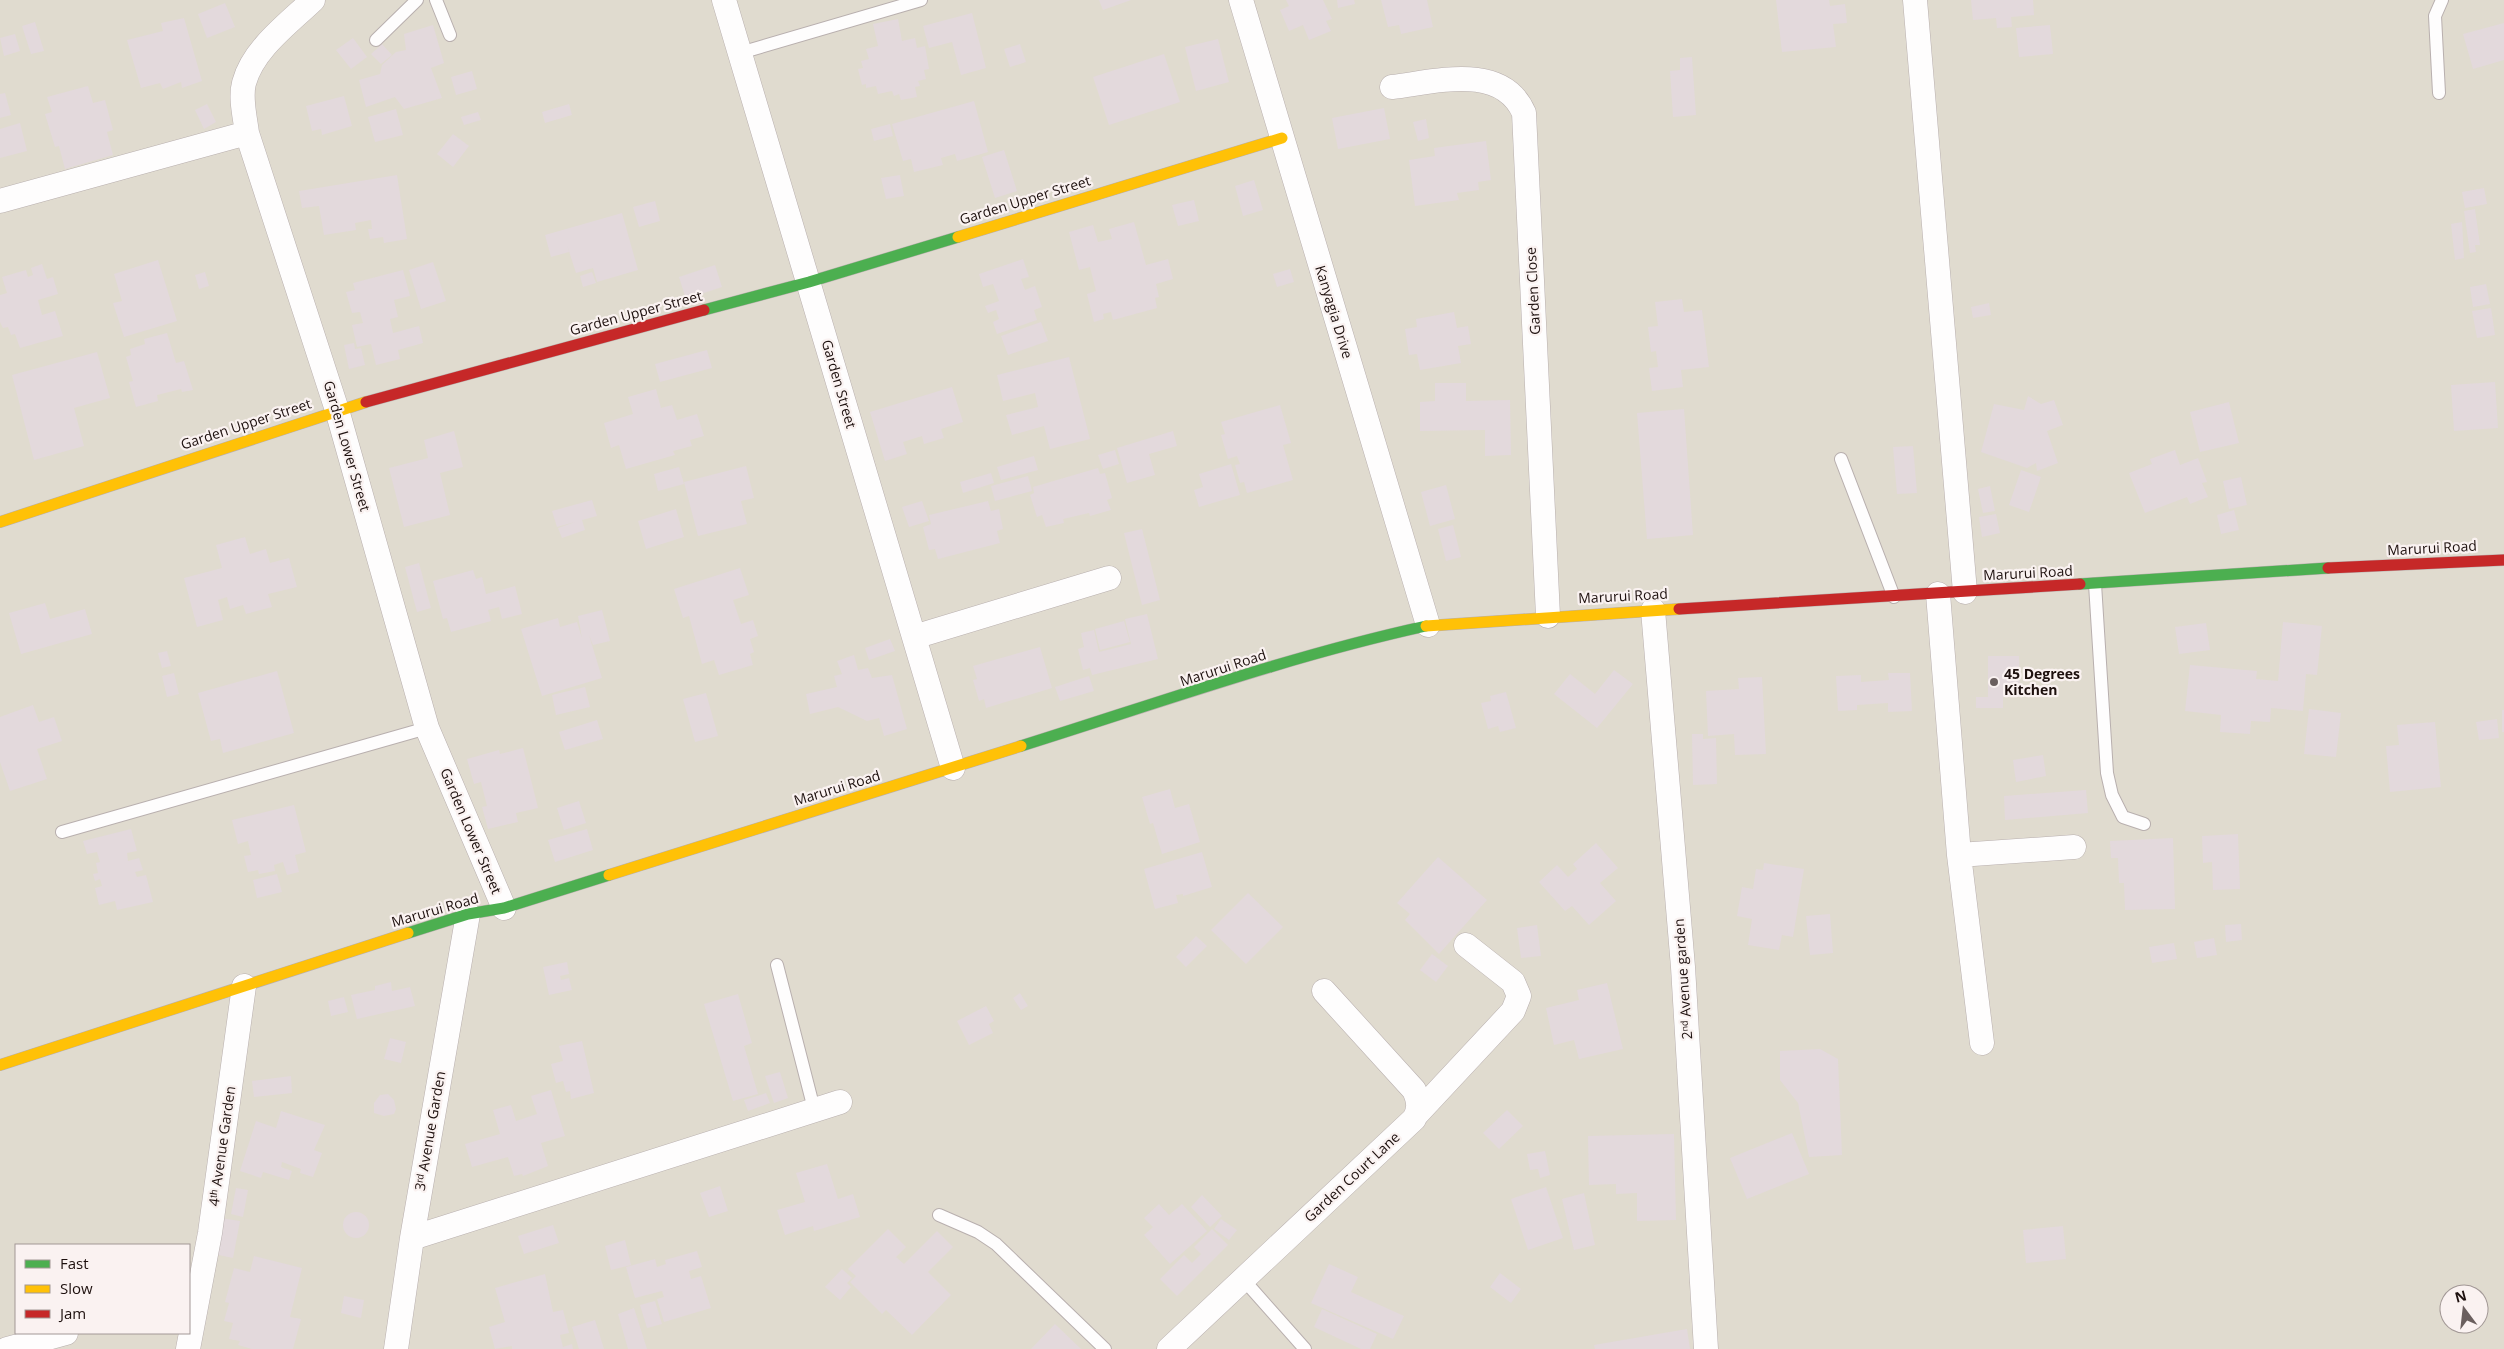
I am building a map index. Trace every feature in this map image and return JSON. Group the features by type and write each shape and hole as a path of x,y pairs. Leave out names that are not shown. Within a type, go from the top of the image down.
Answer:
{"street":[{"name":"Garden Lower Street","path":"313,0 265,47 250,66 243,84 243,105 247,133 337,410 427,728 504,908"},
{"name":"Garden Street","path":"724,0 953,768"},
{"name":"Kanyagia Drive","path":"1241,0 1428,625"},
{"path":"1915,0 1965,592"},
{"name":"Garden Close","path":"1392,87 1448,80 1481,80 1510,91 1519,101 1524,113 1548,616"},
{"path":"0,201 247,133"},
{"name":"Garden Upper Street","path":"0,522 337,410 809,282 1282,138"},
{"name":"Marurui Road","path":"0,1065 468,914 504,908 1303,658 1379,636 1428,625 2429,562 2504,560"},
{"path":"914,637 1109,578"},
{"path":"1938,594 1959,855 1982,1043"},
{"name":"2ⁿᵈ Avenue garden","path":"1653,610 1683,967 1706,1349"},
{"path":"1959,855 2074,847"},
{"name":"3ʳᵈ Avenue Garden","path":"396,1349 412,1238 468,914"},
{"name":"Garden Court Lane","path":"1169,1349 1416,1115 1513,1011 1519,996 1513,982 1466,945"},
{"name":"4ᵗʰ Avenue Garden","path":"190,1328 193,1297 210,1233 244,986"},
{"path":"1324,991 1414,1090 1419,1100 1416,1115"},
{"path":"412,1238 840,1102"},
{"path":"7,1349 62,1334"},
{"name":"4ᵗʰ Avenue Garden","path":"188,1349 189,1334"}],"lane":[{"path":"376,40 417,0"},
{"path":"436,0 450,35"},
{"path":"740,53 921,0"},
{"path":"2439,93 2435,16 2442,0"},
{"path":"1841,459 1894,597"},
{"path":"2095,584 2109,781 2112,795 2123,817 2144,824"},
{"path":"62,832 427,728"},
{"path":"777,965 814,1109"},
{"path":"939,1214 978,1232 996,1244 1105,1349"},
{"path":"1243,1280 1305,1349"}],"shaded area":[{"path":"0,0 2504,0 2504,1349 0,1349"}],"building":[{"path":"1099,0 1131,0 1103,10"},
{"path":"1286,0 1323,0 1332,19 1326,21 1331,31 1309,40 1303,25 1289,31 1280,10 1289,6"},
{"path":"1337,0 1354,0 1355,4 1338,8"},
{"path":"1381,0 1427,0 1433,27 1401,34 1399,25 1388,27"},
{"path":"1776,0 1829,0 1830,6 1845,4 1847,23 1833,24 1836,47 1782,52"},
{"path":"1971,0 2033,0 2034,15 2011,17 2012,27 1997,28 1996,18 1973,20"},
{"path":"225,3 235,27 207,38 198,14"},
{"path":"972,13 986,68 961,75 952,42 929,48 923,26"},
{"path":"184,18 202,81 182,88 181,82 163,89 160,83 141,88 127,40 163,31 161,23"},
{"path":"898,19 902,41 915,38 917,48 925,46 929,69 924,70 926,79 918,81 920,86 915,87 917,97 901,100 899,94 894,96 892,91 878,94 876,86 866,88 866,84 862,85 858,69 863,68 861,61 869,59 866,49 878,46 873,24"},
{"path":"35,22 44,51 31,54 22,26"},
{"path":"2504,23 2504,60 2473,69 2463,34"},
{"path":"433,25 444,63 431,68 442,98 404,109 395,97 366,107 359,80 380,74 382,65 396,52 406,50 404,34"},
{"path":"2050,25 2053,54 2019,57 2016,28"},
{"path":"15,34 20,51 4,56 0,38"},
{"path":"353,38 367,57 351,69 336,50"},
{"path":"1218,39 1229,82 1196,91 1185,47"},
{"path":"382,44 392,55 381,64 371,54"},
{"path":"1020,44 1026,62 1010,67 1004,49"},
{"path":"1164,54 1180,102 1109,125 1093,77"},
{"path":"1692,57 1696,115 1673,117 1670,71 1680,70 1680,58"},
{"path":"472,71 477,89 456,95 451,77"},
{"path":"88,86 93,103 105,100 113,130 107,132 113,155 65,169 59,146 55,147 45,114 52,112 47,97"},
{"path":"5,93 11,115 0,118 0,94"},
{"path":"344,96 352,126 322,135 321,129 312,131 306,106"},
{"path":"974,101 988,152 957,161 955,154 941,158 943,165 914,172 911,159 903,161 892,124"},
{"path":"207,104 216,122 204,129 195,110"},
{"path":"569,104 572,115 545,123 542,112"},
{"path":"1384,108 1390,139 1338,149 1332,118"},
{"path":"396,109 403,135 375,142 368,117"},
{"path":"478,112 481,120 464,125 461,117"},
{"path":"1426,119 1429,138 1418,141 1413,122"},
{"path":"20,123 27,151 0,158 0,129"},
{"path":"890,124 893,136 874,141 871,129"},
{"path":"453,134 469,146 453,167 437,154"},
{"path":"1486,141 1491,180 1478,182 1479,190 1457,193 1459,200 1415,206 1409,160 1435,156 1434,148"},
{"path":"1004,150 1017,191 995,198 982,157"},
{"path":"397,175 407,239 384,243 383,237 370,239 368,229 372,229 371,220 355,223 356,230 324,235 319,206 302,208 299,191"},
{"path":"900,175 904,196 886,199 881,178"},
{"path":"1254,180 1263,210 1243,216 1235,186"},
{"path":"2484,188 2487,204 2465,208 2462,192"},
{"path":"1194,200 1199,221 1178,226 1172,205"},
{"path":"655,201 660,221 639,227 633,207"},
{"path":"2475,209 2480,245 2475,245 2476,252 2470,253 2464,211"},
{"path":"622,213 638,270 597,282 593,268 576,273 567,245 569,252 551,257 545,235"},
{"path":"1134,222 1146,265 1168,259 1173,279 1156,284 1159,297 1155,298 1157,308 1113,320 1111,312 1103,314 1104,319 1094,322 1087,294 1096,291 1090,267 1079,270 1069,232 1093,225 1098,242 1112,239 1109,229"},
{"path":"2462,222 2464,258 2455,260 2451,224"},
{"path":"1023,259 1029,277 1021,279 1025,290 1035,286 1042,307 1034,310 1037,320 997,334 993,322 999,319 996,310 988,313 985,306 999,301 993,284 983,287 979,274"},
{"path":"158,260 177,321 124,337 113,303 122,301 114,274"},
{"path":"433,262 446,301 421,309 409,270"},
{"path":"42,264 47,279 53,277 58,294 38,300 42,315 55,311 63,336 20,348 15,334 11,335 8,327 3,328 0,322 0,295 7,293 2,277 26,270 28,277 33,275 31,268"},
{"path":"715,265 722,287 686,299 679,277"},
{"path":"1290,269 1294,282 1277,287 1273,274"},
{"path":"403,270 410,296 394,300 398,317 390,319 393,333 419,326 423,343 398,350 400,359 376,365 371,344 357,347 352,325 363,323 360,312 352,313 346,292 355,290 353,283"},
{"path":"205,272 209,286 199,289 195,275"},
{"path":"592,272 596,283 583,287 580,276"},
{"path":"2486,284 2490,304 2473,307 2470,287"},
{"path":"1682,299 1684,312 1702,310 1709,367 1681,370 1683,387 1652,391 1649,368 1658,367 1656,351 1651,352 1648,327 1658,326 1655,302"},
{"path":"1989,303 1991,315 1973,318 1971,307"},
{"path":"2491,308 2495,335 2477,338 2472,311"},
{"path":"1454,312 1457,328 1468,326 1471,344 1458,346 1461,363 1420,370 1417,354 1409,355 1405,329 1417,327 1416,319"},
{"path":"1041,322 1048,341 1008,355 1001,336"},
{"path":"167,333 176,363 184,361 193,390 182,392 181,389 157,395 158,401 136,407 129,382 133,381 126,357 131,355 130,349 145,344 144,339"},
{"path":"354,343 355,349 361,348 365,365 349,369 344,345"},
{"path":"707,350 712,368 660,382 655,364"},
{"path":"97,352 110,398 74,408 84,446 34,460 12,375"},
{"path":"1069,357 1090,439 1050,449 1044,426 1012,435 1006,415 1038,407 1035,393 1003,401 997,375"},
{"path":"2495,382 2498,428 2454,431 2451,385"},
{"path":"1435,383 1466,383 1466,401 1510,400 1511,455 1485,456 1485,430 1420,431 1420,402 1435,401"},
{"path":"952,387 963,422 941,429 944,438 924,444 922,436 903,442 907,454 885,461 870,412"},
{"path":"656,389 661,408 672,405 677,420 697,414 704,436 690,440 692,446 673,451 675,455 626,469 619,445 611,448 604,423 633,414 628,397"},
{"path":"2028,396 2041,404 2054,400 2063,425 2047,431 2058,463 2037,471 2036,463 2027,468 1981,452 1994,404 2024,410"},
{"path":"2229,402 2239,443 2200,452 2190,412"},
{"path":"1280,405 1291,443 1283,445 1293,480 1247,493 1244,482 1240,483 1235,465 1240,464 1237,456 1228,459 1221,435 1225,434 1221,422"},
{"path":"1684,409 1693,535 1647,539 1637,413"},
{"path":"454,431 463,467 440,473 450,515 404,527 389,468 428,458 424,440"},
{"path":"1173,431 1177,446 1149,454 1155,475 1127,483 1117,448"},
{"path":"1913,446 1917,493 1897,494 1893,447"},
{"path":"1115,450 1119,464 1103,469 1098,455"},
{"path":"2175,450 2180,465 2198,458 2207,482 2202,483 2208,497 2190,504 2187,497 2145,513 2129,473 2152,464 2150,459"},
{"path":"1034,456 1038,470 1001,480 997,467"},
{"path":"1231,464 1240,495 1199,507 1194,490 1203,487 1199,474"},
{"path":"746,466 754,498 741,501 747,524 698,536 684,482"},
{"path":"679,467 684,484 658,491 654,474"},
{"path":"1098,468 1100,474 1105,473 1112,498 1107,500 1111,510 1090,516 1089,513 1063,519 1064,523 1046,527 1042,515 1037,517 1030,495 1034,493 1033,487"},
{"path":"2021,470 2041,477 2029,512 2009,505"},
{"path":"991,473 994,483 963,493 960,482"},
{"path":"1028,476 1032,491 995,501 991,486"},
{"path":"2241,477 2247,505 2229,509 2223,481"},
{"path":"1446,485 1455,519 1430,526 1421,492"},
{"path":"1990,486 1995,511 1983,513 1978,489"},
{"path":"592,500 597,516 582,520 585,530 562,538 558,528 575,522 557,527 552,511"},
{"path":"922,501 929,521 909,527 902,507"},
{"path":"988,501 991,511 999,509 1003,529 997,531 1000,543 938,559 935,549 929,550 923,527 931,524 929,515"},
{"path":"676,509 684,537 646,549 638,521"},
{"path":"2234,510 2239,530 2221,534 2217,515"},
{"path":"1996,514 2000,533 1982,537 1979,517"},
{"path":"1453,525 1461,557 1446,561 1438,529"},
{"path":"1142,529 1160,600 1142,605 1124,533"},
{"path":"245,537 250,554 266,549 270,563 289,558 297,587 268,594 272,607 246,614 243,605 230,609 227,597 218,600 223,620 197,627 184,578 222,568 216,545"},
{"path":"419,563 431,608 417,612 405,567"},
{"path":"740,568 749,595 733,600 741,624 753,620 758,636 750,639 754,652 750,654 753,665 719,675 714,660 702,664 689,616 683,618 674,589"},
{"path":"473,570 476,579 482,577 486,594 515,586 522,614 502,619 499,607 488,610 491,621 451,632 447,618 443,619 433,581"},
{"path":"45,603 50,619 85,609 92,634 21,654 9,613"},
{"path":"602,610 610,641 593,645 589,635 602,678 542,696 521,629 558,618 560,627 577,622 582,638 578,616"},
{"path":"1147,614 1158,659 1092,675 1090,668 1083,670 1078,649 1084,647 1081,633 1094,630 1099,652 1131,644 1125,619"},
{"path":"1124,621 1130,642 1100,650 1095,629"},
{"path":"2283,622 2322,626 2317,675 2306,674 2303,711 2271,708 2270,722 2251,721 2250,734 2220,732 2221,715 2185,711 2190,665 2257,671 2256,679 2278,681"},
{"path":"2206,623 2210,650 2179,654 2175,627"},
{"path":"890,639 895,651 869,660 865,648"},
{"path":"1040,647 1052,688 986,708 984,699 979,701 973,680 977,679 973,666"},
{"path":"167,651 171,666 162,668 158,653"},
{"path":"854,655 858,670 868,668 872,678 892,675 907,729 884,736 879,718 867,721 838,707 810,714 806,694 837,687 834,676 842,674 837,661"},
{"path":"1988,656 2019,656 2020,697 2003,697 2003,708 1976,708 1976,697 1988,697"},
{"path":"1614,670 1633,684 1597,728 1554,694 1570,674 1595,694"},
{"path":"277,671 294,733 223,753 220,739 211,741 198,693"},
{"path":"174,673 179,694 167,697 162,676"},
{"path":"1888,673 1910,673 1912,711 1888,712 1888,703 1857,705 1857,710 1838,711 1836,676 1861,675 1861,682 1889,680"},
{"path":"1089,676 1094,691 1060,701 1055,687"},
{"path":"1762,677 1766,754 1735,755 1734,734 1708,736 1706,691 1739,689 1738,678"},
{"path":"585,687 590,707 556,715 552,695"},
{"path":"1506,692 1516,728 1500,732 1498,726 1488,729 1481,703 1491,701 1490,696"},
{"path":"706,693 718,736 695,742 683,699"},
{"path":"33,705 39,722 54,717 62,741 37,749 47,779 10,791 0,762 0,717"},
{"path":"2309,709 2341,713 2336,757 2304,754"},
{"path":"2502,710 2504,710 2504,732 2502,732"},
{"path":"2497,719 2499,738 2479,740 2476,722"},
{"path":"597,720 603,739 565,750 559,732"},
{"path":"2435,722 2441,787 2390,792 2386,746 2399,745 2397,725"},
{"path":"1692,734 1703,734 1703,739 1716,738 1717,784 1693,785"},
{"path":"523,748 538,808 516,813 518,822 488,829 482,807 487,806 481,782 474,784 467,759 499,750 500,754"},
{"path":"2043,755 2046,776 2016,782 2013,760"},
{"path":"1170,789 1175,808 1189,804 1200,842 1162,854 1153,823 1150,824 1142,797"},
{"path":"2086,790 2088,813 2005,820 2004,796"},
{"path":"579,801 586,823 564,830 557,808"},
{"path":"294,805 306,852 295,855 299,872 287,875 283,862 274,865 275,871 259,874 258,870 248,872 244,856 251,855 248,841 238,844 232,820"},
{"path":"131,829 137,851 127,853 128,861 139,858 143,870 135,872 137,877 146,875 153,902 117,910 115,901 99,905 95,888 102,886 100,879 95,881 93,874 98,873 96,863 100,862 97,852 87,854 83,841"},
{"path":"587,829 593,850 555,862 548,840"},
{"path":"2238,834 2240,889 2213,890 2212,862 2203,863 2202,836"},
{"path":"2173,838 2175,909 2125,910 2124,883 2119,883 2118,858 2111,858 2110,841"},
{"path":"1596,843 1618,868 1600,883 1616,901 1589,925 1572,906 1565,911 1539,882 1557,865 1568,877 1577,869 1573,864"},
{"path":"1202,852 1212,887 1183,896 1183,894 1176,895 1178,903 1155,909 1144,869"},
{"path":"1438,857 1487,900 1439,954 1405,920 1410,914 1397,903"},
{"path":"1764,863 1804,869 1793,937 1782,935 1779,950 1748,945 1752,919 1737,916 1742,887 1753,889 1756,869 1763,870"},
{"path":"277,874 282,892 257,898 253,880"},
{"path":"1248,893 1283,927 1246,964 1211,930"},
{"path":"1830,914 1833,953 1810,955 1806,916"},
{"path":"2241,924 2242,940 2226,942 2225,925"},
{"path":"1537,925 1541,956 1521,958 1517,928"},
{"path":"1196,936 1207,946 1186,967 1176,957"},
{"path":"2214,938 2217,955 2197,958 2194,942"},
{"path":"2174,943 2177,959 2152,963 2149,947"},
{"path":"1432,954 1448,966 1436,982 1420,970"},
{"path":"567,962 569,974 560,976 561,980 569,978 572,990 549,995 543,967"},
{"path":"391,982 392,991 410,987 415,1006 357,1019 351,995 375,990 375,986"},
{"path":"1607,983 1623,1049 1579,1059 1574,1040 1554,1045 1546,1008 1579,1000 1577,990"},
{"path":"1020,993 1028,1006 1021,1010 1013,998"},
{"path":"738,994 752,1043 744,1046 758,1094 733,1101 704,1004"},
{"path":"344,997 348,1012 331,1016 328,1001"},
{"path":"986,1006 994,1021 989,1024 993,1033 969,1045 957,1021"},
{"path":"390,1038 406,1042 401,1063 384,1059"},
{"path":"582,1041 594,1093 571,1099 570,1091 566,1092 563,1081 556,1083 551,1064 563,1061 559,1046"},
{"path":"1820,1049 1838,1059 1842,1155 1809,1157 1798,1103 1780,1080 1780,1051"},
{"path":"780,1072 788,1098 774,1103 765,1076"},
{"path":"291,1076 292,1093 254,1097 252,1081"},
{"path":"551,1090 565,1136 541,1143 548,1166 523,1176 522,1174 514,1176 508,1157 472,1167 465,1144 500,1134 493,1110 511,1105 516,1121 537,1114 531,1096"},
{"path":"766,1093 770,1103 748,1111 744,1100"},
{"path":"388,1094 394,1100 396,1109 394,1114 384,1116 374,1113 374,1103 380,1095"},
{"path":"1507,1110 1523,1126 1499,1149 1483,1133"},
{"path":"281,1111 325,1125 314,1150 322,1153 313,1177 300,1173 301,1169 282,1162 281,1167 292,1171 289,1180 263,1172 261,1178 240,1171 256,1121 276,1128"},
{"path":"1792,1133 1809,1174 1747,1199 1730,1158"},
{"path":"1674,1134 1676,1220 1637,1221 1637,1193 1616,1194 1616,1184 1589,1185 1588,1136"},
{"path":"1545,1151 1550,1175 1540,1178 1538,1169 1530,1170 1527,1154"},
{"path":"827,1164 838,1199 853,1194 860,1217 814,1231 813,1226 785,1235 777,1210 805,1202 796,1173"},
{"path":"720,1186 728,1211 709,1217 700,1193"},
{"path":"1546,1187 1563,1238 1528,1250 1511,1199"},
{"path":"236,1188 248,1190 243,1217 231,1214"},
{"path":"1584,1193 1595,1245 1574,1250 1562,1199"},
{"path":"1202,1195 1222,1216 1210,1227 1191,1207"},
{"path":"1159,1204 1169,1215 1182,1204 1207,1231 1170,1264 1144,1235 1153,1227 1144,1218"},
{"path":"356,1212 365,1216 369,1225 365,1234 356,1238 347,1234 343,1225 347,1216"},
{"path":"220,1218 240,1221 233,1258 214,1254"},
{"path":"1221,1219 1237,1230 1229,1240 1214,1229"},
{"path":"553,1225 559,1243 524,1254 518,1236"},
{"path":"2063,1226 2066,1259 2026,1263 2023,1230"},
{"path":"888,1229 906,1247 896,1257 904,1264 937,1231 953,1247 928,1272 951,1295 912,1335 886,1310 882,1314 850,1282 856,1276 848,1269"},
{"path":"1212,1229 1228,1245 1177,1296 1160,1279 1184,1255 1192,1263 1201,1254 1194,1247"},
{"path":"625,1240 631,1265 611,1270 605,1246"},
{"path":"697,1251 702,1267 689,1271 691,1279 701,1276 711,1308 664,1322 657,1299 664,1297 662,1291 635,1298 626,1267 655,1259 657,1267 666,1264 665,1260"},
{"path":"254,1256 302,1268 290,1317 301,1319 293,1349 252,1349 238,1345 240,1341 229,1339 233,1323 224,1321 229,1303 225,1302 234,1268 250,1272"},
{"path":"1329,1264 1358,1277 1351,1292 1404,1316 1393,1339 1311,1303"},
{"path":"842,1269 852,1278 847,1283 851,1287 840,1300 825,1287"},
{"path":"1500,1273 1521,1289 1511,1303 1490,1287"},
{"path":"545,1274 553,1312 563,1310 569,1333 560,1335 563,1347 572,1344 573,1349 512,1349 512,1346 495,1349 489,1327 505,1322 495,1288"},
{"path":"344,1296 364,1300 361,1318 341,1313"},
{"path":"655,1301 662,1324 647,1328 640,1305"},
{"path":"634,1308 647,1349 628,1349 618,1314"},
{"path":"1322,1309 1377,1334 1370,1349 1361,1349 1314,1327"},
{"path":"595,1320 604,1349 579,1349 572,1327"},
{"path":"1055,1324 1081,1349 1031,1349"},
{"path":"1687,1329 1690,1349 1595,1349 1594,1345"}],"traffic: fast":[{"path":"704,310 809,282 958,237"},
{"path":"2080,584 2328,568"},
{"path":"1021,746 1273,666 1324,651 1426,626"},
{"path":"408,933 468,914 504,908 609,875"}],"traffic: slow":[{"path":"958,237 1282,138"},
{"path":"0,522 366,402"},
{"path":"1426,626 1679,609"},
{"path":"609,875 1021,746"},
{"path":"0,1065 408,933"}],"traffic: jam":[{"path":"366,402 704,310"},
{"path":"2328,568 2504,560"},
{"path":"1679,609 2080,584"}],"place":[{"name":"45 Degrees Kitchen","path":"1994,682"}]}
